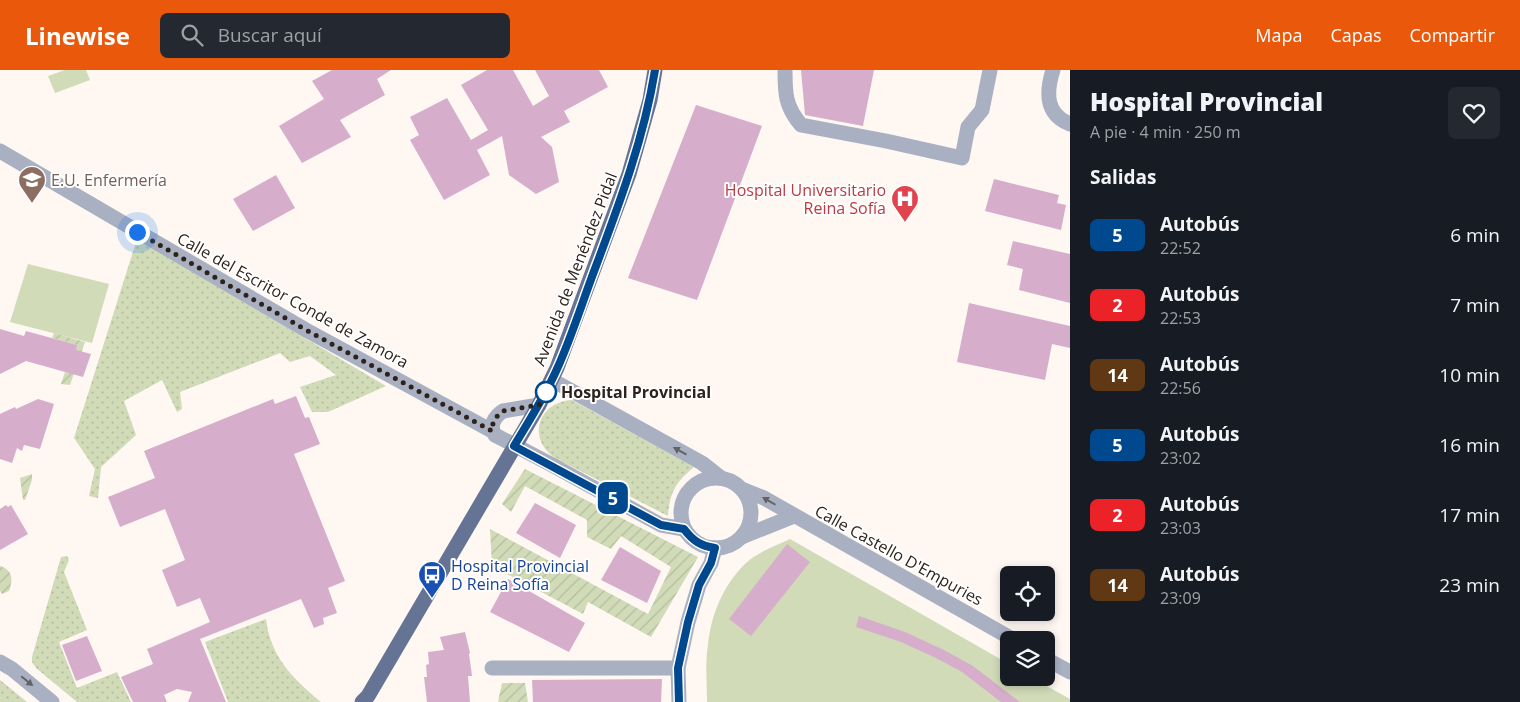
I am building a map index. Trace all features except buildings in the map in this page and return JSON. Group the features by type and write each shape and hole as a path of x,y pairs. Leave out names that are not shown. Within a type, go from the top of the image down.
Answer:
{"main road":[{"name":"Avenida de Menéndez Pidal","path":"362,702 368,696 399,644 552,380 601,254 629,174 650,100 655,70"}],"street":[{"path":"786,70 785,96 792,114 801,125 962,158 968,127 982,110 990,70"},
{"path":"1053,70 1049,87 1052,111 1057,117 1070,124"},
{"name":"Calle del Escritor Conde de Zamora","path":"0,151 306,330 492,431 495,436 661,525 684,529"},
{"path":"552,380 702,463 721,478 734,482 744,490 751,506 752,514 744,536"},
{"path":"492,431 494,419 503,411 539,405"},
{"path":"721,478 703,480 695,484 685,496 681,511 684,529 697,543 715,548 732,545 744,536 794,516"},
{"name":"Calle Castello D'Empuries","path":"744,490 764,498 1000,632"},
{"path":"679,702 678,668 688,622 699,585 711,563 715,548"},
{"path":"0,662 12,668 52,702"},
{"path":"1055,663 1070,672"},
{"path":"492,668 678,668"}],"green space":[{"path":"65,70 86,70 90,80 55,93 48,76"},
{"path":"137,239 386,386 328,412 312,412 300,387 336,375 310,356 290,362 280,353 180,392 182,409 177,412 162,380 124,401 136,435 101,467 98,498 89,496 95,469 74,438"},
{"path":"28,264 109,284 92,343 10,322"},
{"path":"54,333 85,342 70,385 61,384 65,372 69,373 77,345 52,338"},
{"path":"572,400 694,467 682,478 675,488 670,500 668,516 557,459 547,451 541,442 539,433 544,415 560,402"},
{"path":"525,469 698,557 651,637 588,602 583,614 492,566 490,529 648,614 671,567 621,536 611,549 587,537 587,520 525,486 511,512 502,504"},
{"path":"32,474 32,480 25,500 23,500 20,478"},
{"path":"790,539 1000,659 1000,686 1046,686 1070,699 1070,702 707,702 706,666 712,622 720,600 731,580 746,563 761,552"},
{"path":"67,556 69,560 64,572 87,630 59,642 77,688 117,672 131,702 77,702 36,668 32,662 61,557"},
{"path":"0,566 7,570 11,576 9,591 2,594 0,591"},
{"path":"266,619 272,644 284,666 301,685 321,702 228,702 205,642"},
{"path":"0,680 27,702 0,702"},
{"path":"502,683 525,683 528,702 498,702"}],"bus line":[{"name":"5","path":"655,70 650,100 629,174 601,254 557,368 539,405 514,446 661,525 684,529 697,543 715,548 711,563 699,585 688,622 678,668 679,702"}],"place":[{"name":"E.U. Enfermería","path":"32,204"},
{"name":"Hospital Universitario Reina Sofía","path":"905,223"},
{"name":"Hospital Provincial","path":"546,392"},
{"name":"Hospital Provincial D Reina Sofía","path":"432,599"}],"route":[{"path":"137,232 347,353 492,431 494,419 498,414 503,411 539,405 546,392"}]}
